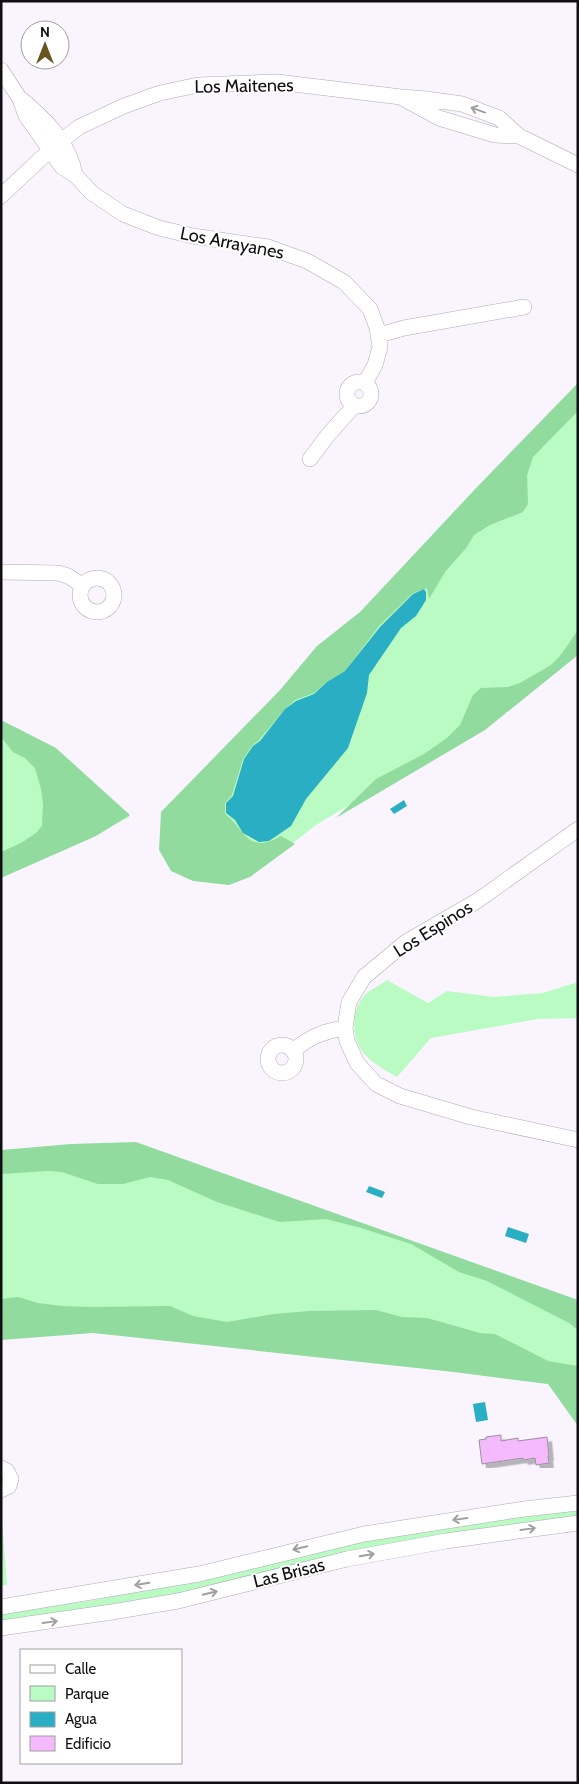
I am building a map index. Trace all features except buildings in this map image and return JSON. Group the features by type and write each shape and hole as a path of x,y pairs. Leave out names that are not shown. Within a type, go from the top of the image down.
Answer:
{"street":[{"name":"Los Arrayanes","path":"1,70 20,99 42,116 56,146 73,161 75,175 92,192 123,214 159,228 193,236 268,247 307,261 344,282 370,309 379,335 380,347 376,365 365,383 353,383 347,389 348,401 354,406 310,459"},
{"name":"Los Maitenes","path":"1,196 79,127 124,106 160,93 198,85 277,82 462,104 499,118 519,136 578,165"},
{"path":"379,335 404,328 524,307"},
{"path":"1,572 58,574 68,576 82,585"},
{"name":"Los Espinos","path":"578,829 477,902 406,942 364,976 349,1002 345,1028 347,1041 357,1063 376,1084 400,1096 471,1117 578,1140"},
{"path":"293,1050 316,1034 345,1028"},
{"path":"1,1468 7,1471 11,1479 9,1486 1,1490"},
{"name":"Las Brisas","path":"1,1607 199,1574 364,1534 578,1503"},
{"name":"Las Brisas","path":"1,1628 178,1601 356,1557 446,1541 578,1522"}],"green space":[{"path":"578,383 578,653 367,794 316,825 268,862 212,883 185,877 165,854 255,716 361,612"},
{"path":"578,383 578,411 533,457 527,475 528,504 523,512 490,525 474,535 467,547 445,572 429,599 427,588 413,593 379,626 345,671 314,693 295,700 252,746 243,759 232,795 225,803 225,814 248,839 254,842 270,841 281,836 295,844 250,877 229,885 193,881 171,871 159,850 161,812 280,690 317,646 360,612"},
{"path":"578,630 578,655 485,730 336,818 376,779 424,754 447,738 460,725 473,695 481,688 508,687 520,683 551,665 560,656"},
{"path":"1,720 56,748 130,815 96,836 1,878 1,852 21,843 36,833 42,826 43,805 35,768 25,758 13,752 1,737"},
{"path":"1,721 55,749 130,817 1,876"},
{"path":"387,980 428,1003 447,991 494,997 543,993 578,982 578,1018 538,1019 431,1038 397,1077 378,1066 365,1055 358,1044 354,1029 358,1005 362,999 369,991"},
{"path":"136,1142 578,1300 578,1330 569,1323 487,1281 459,1272 411,1244 361,1228 326,1219 280,1222 217,1202 168,1180 150,1177 123,1184 98,1184 62,1172 1,1174 1,1150 71,1144"},
{"path":"135,1143 578,1301 578,1424 549,1384 457,1372 92,1332 1,1339 1,1151"},
{"path":"18,1297 38,1303 62,1306 170,1306 193,1316 227,1322 274,1314 309,1311 376,1310 402,1317 427,1318 480,1333 495,1334 548,1361 578,1366 578,1426 548,1384 93,1333 1,1340 1,1299"},
{"path":"1,1506 7,1585 1,1586"},
{"path":"578,1510 578,1518 129,1603 1,1622 1,1613 136,1593 401,1534"}],"water":[{"path":"424,589 426,600 416,616 401,628 369,675 367,693 348,748 306,799 291,826 269,841 259,842 243,833 235,820 226,813 226,803 233,796 244,759 253,746 260,741 285,709 296,701 314,694 327,682 345,671 380,627 413,594"},
{"path":"404,800 407,806 394,814 390,809"},
{"path":"369,1186 385,1192 382,1198 366,1192"},
{"path":"508,1227 529,1234 526,1243 505,1236"},
{"path":"485,1402 488,1420 476,1422 473,1404"}]}
